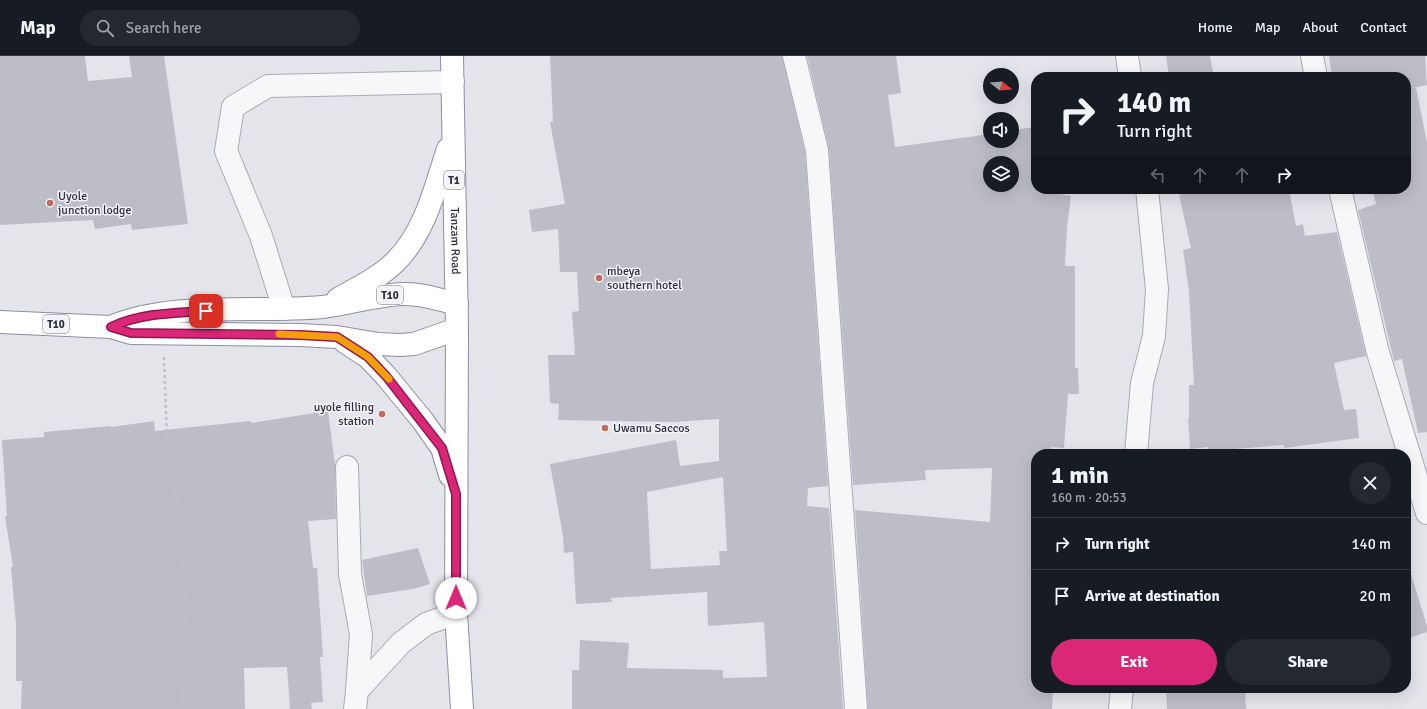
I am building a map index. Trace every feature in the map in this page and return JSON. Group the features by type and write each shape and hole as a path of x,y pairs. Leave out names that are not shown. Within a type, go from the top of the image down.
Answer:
{"highway":[{"name":"Tanzam Road","path":"452,56 457,329"},
{"path":"323,307 376,277 395,262 412,240 431,201 453,135"},
{"name":"T10","path":"111,327 130,319 165,313 323,307 404,294 457,304"},
{"name":"T10","path":"0,322 111,327 131,333 300,335 337,337 378,344 400,345 414,344 457,329"},
{"name":"T1","path":"457,329 456,613 462,709"},
{"path":"337,337 368,357 386,376 423,421 442,448 456,494"}],"street":[{"path":"794,56 817,150 856,709"},
{"path":"1127,56 1129,72"},
{"path":"1312,56 1315,72"},
{"path":"284,309 261,236 226,151 233,107 268,86 453,82"},
{"path":"1136,449 1142,383 1154,336 1158,289 1148,194"},
{"path":"1341,194 1355,261 1390,396 1407,449"},
{"path":"1411,462 1427,513"},
{"path":"347,467 350,574 361,634 356,700"},
{"path":"356,700 401,643 426,624 456,613"},
{"path":"1120,709 1122,693"}],"path":[{"path":"1355,261 1427,248"},
{"path":"163,334 167,441 179,515 185,586 185,638 182,709"}],"building":[{"path":"0,56 85,56 88,81 132,77 129,56 164,56 188,224 132,230 131,224 95,229 93,220 0,225"},
{"path":"550,56 782,56 805,152 828,486 808,488 807,506 829,508 843,709 572,709 572,670 579,670 580,640 629,643 627,668 723,670 723,678 767,677 764,622 708,626 707,592 611,598 612,602 576,604 573,552 564,553 563,536 550,464 676,440 680,466 719,461 719,419 672,422 558,420 559,404 550,403 548,355 575,355 572,312 579,311 577,272 560,272 558,229 532,232 529,210 565,204 550,122 553,122","holes":["723,477 727,551 719,551 720,565 651,569 647,492"]},
{"path":"807,56 896,56 901,93 888,95 895,147 983,135 983,148 1019,148 1019,129 1031,128 1031,194 1060,194 1071,196 1067,227 1065,266 1075,266 1075,368 1078,368 1079,394 1068,394 1064,448 1051,447 1051,449 1031,449 1031,693 1053,693 1052,709 868,709 855,510 990,522 992,468 925,470 926,480 853,485 829,149"},
{"path":"1166,56 1210,56 1213,72 1168,72"},
{"path":"1329,56 1425,56 1427,85 1413,88 1416,88 1427,143 1427,432 1418,433 1402,359 1394,361 1358,210 1376,204 1373,194 1411,194 1411,72 1331,72"},
{"path":"1290,194 1296,226 1303,224 1305,236 1337,232 1366,356 1334,363 1344,410 1356,409 1359,438 1284,448 1284,445 1233,449 1208,449 1208,447 1190,449 1188,418 1189,385 1194,385 1189,291 1183,250 1191,248 1179,195"},
{"path":"328,411 335,465 336,519 308,521 313,568 317,568 323,657 320,657 323,702 311,703 312,709 290,709 287,667 244,668 245,709 21,709 22,681 16,681 16,624 11,567 13,567 5,516 7,516 2,440 44,437 44,432 111,427 154,421 155,431 251,421 251,423"},
{"path":"418,548 430,584 413,589 367,596 362,560"},
{"path":"1411,574 1427,626 1427,632 1411,637"},
{"path":"1166,693 1245,693 1246,709 1167,709"}],"slow traffic":[{"path":"279,334 337,337 368,357 389,379"}],"place":[{"name":"Uyole junction lodge","path":"50,203"},
{"name":"mbeya southern hotel","path":"599,278"},
{"name":"uyole filling station","path":"382,414"},
{"name":"Uwamu Saccos","path":"605,428"}],"route":[{"path":"206,311 165,313 130,319 111,327 131,333 300,335 337,337 368,357 386,376 423,421 442,448 456,494 456,598"}]}
